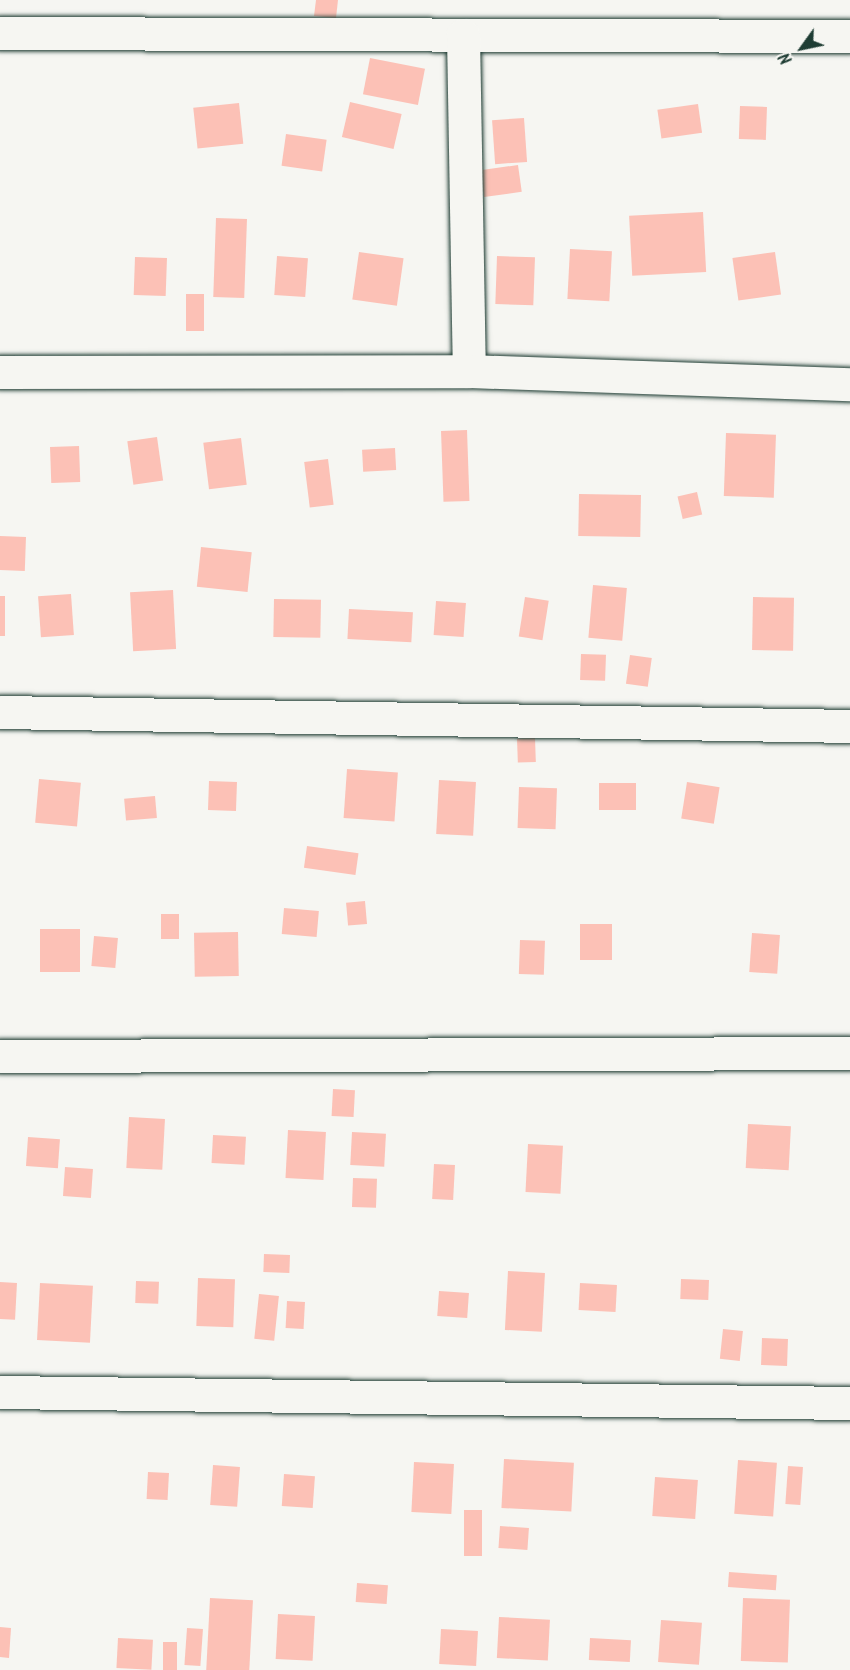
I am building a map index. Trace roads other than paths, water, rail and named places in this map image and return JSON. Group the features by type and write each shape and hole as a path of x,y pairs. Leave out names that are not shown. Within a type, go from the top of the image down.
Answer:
{"street":[{"path":"0,33 850,36"},
{"path":"463,35 468,370"},
{"path":"0,372 468,370 850,384"},
{"path":"0,712 850,726"},
{"path":"0,1056 850,1053"},
{"path":"0,1392 850,1403"}]}
